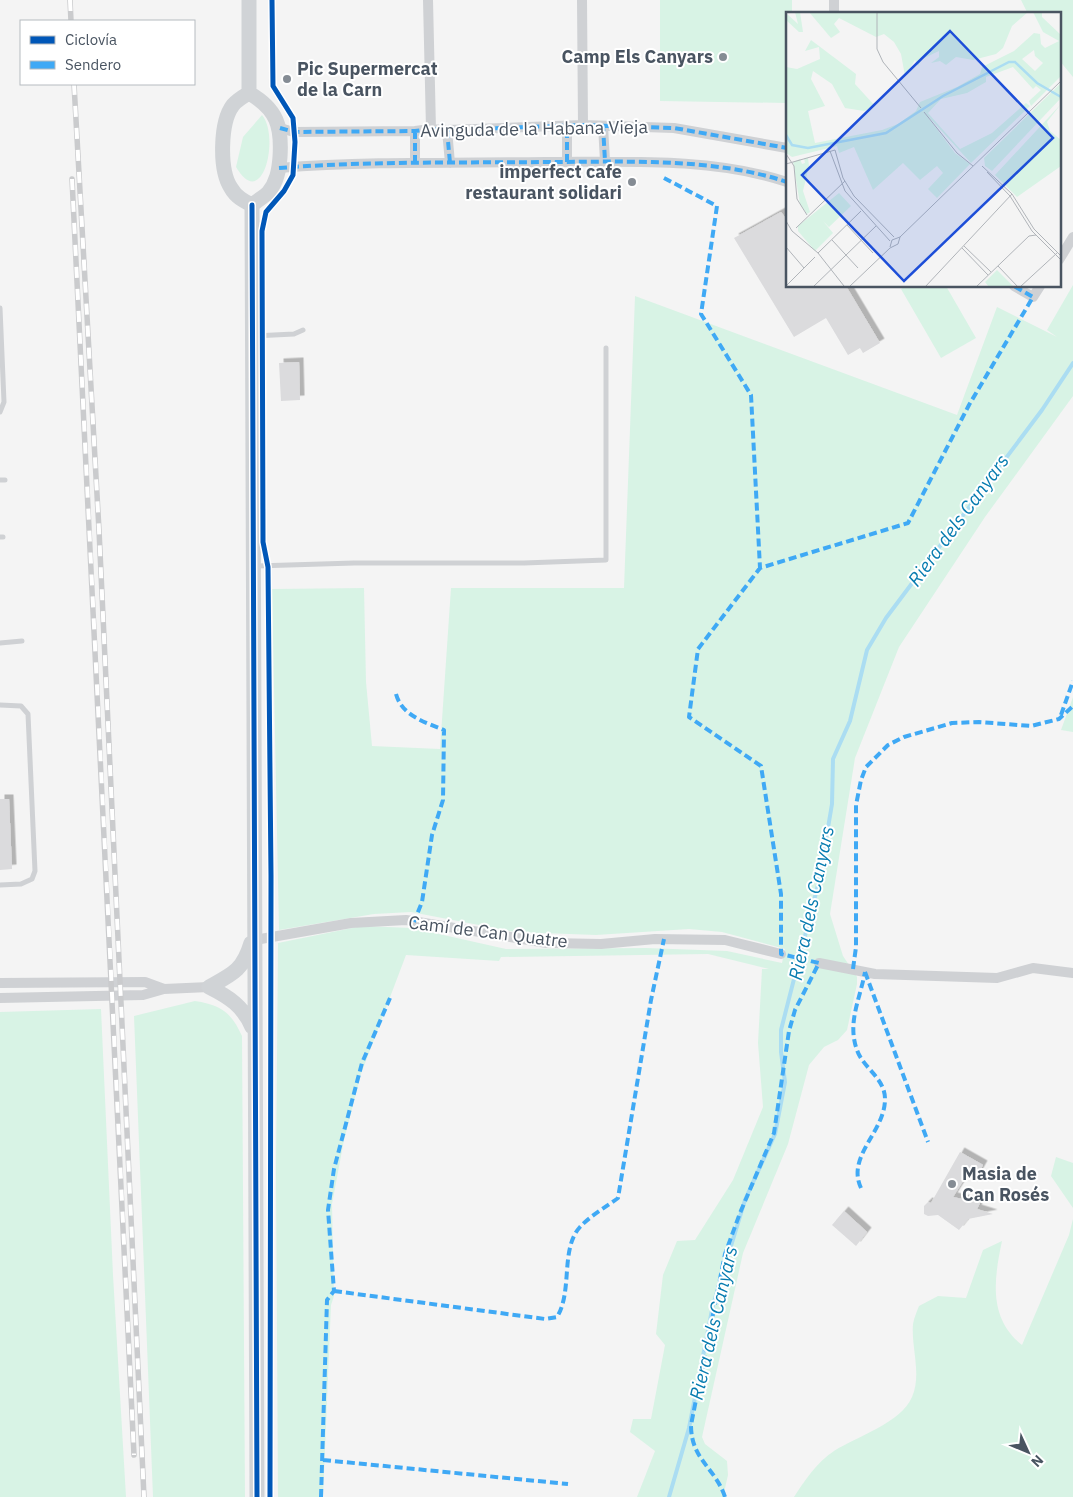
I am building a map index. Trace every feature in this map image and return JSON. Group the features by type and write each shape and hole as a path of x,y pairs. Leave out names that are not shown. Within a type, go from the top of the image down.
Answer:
{"street":[{"path":"249,0 249,93"},
{"path":"428,0 431,128"},
{"path":"582,0 583,125"},
{"path":"249,93 262,100 272,112 280,128 279,168 276,181 267,193 252,204"},
{"path":"249,93 233,105 224,126 223,155 225,172 230,188 241,200 252,204"},
{"name":"Avinguda de la Habana Vieja","path":"280,128 294,132 415,131 431,128 447,130 583,125 674,128 786,148"},
{"path":"603,126 605,161"},
{"path":"567,162 568,127"},
{"path":"447,130 450,163"},
{"path":"415,131 415,163"},
{"path":"279,168 415,163 605,161 697,164 786,182"},
{"path":"252,204 254,1032 258,1497"},
{"path":"1060,258 1073,237"},
{"path":"1017,288 1033,297 1039,288"},
{"name":"Camí de Can Quatre","path":"255,934 351,923 406,920 546,943 600,944 655,939 725,940 781,954"},
{"path":"0,998 143,995 164,989 209,987 230,976 246,961 255,934"},
{"path":"819,963 875,974 997,978 1032,968 1073,973"},
{"path":"0,983 145,982 164,989"},
{"path":"209,987 232,998 246,1013 254,1032"}],"lane":[{"path":"0,308 4,402 0,412"},
{"path":"253,336 294,334 303,330"},
{"path":"254,566 354,562 524,563 606,560 606,348"},
{"path":"0,643 22,641"},
{"path":"0,705 21,706 28,714 35,872 32,879 21,884 0,885"}],"green space":[{"name":"Camp Els Canyars","path":"660,0 792,0 792,12 786,12 786,103 660,101"},
{"path":"1021,0 1073,0 1073,77 1060,61 1060,12 1027,12"},
{"path":"262,115 267,125 269,153 261,176 254,181 246,179 236,167 243,137"},
{"path":"1073,285 1073,396 985,517 899,647 855,758 830,914 843,956 857,977 857,984 847,1030 838,1040 824,1047 809,1065 788,1144 743,1253 702,1437 705,1444 727,1461 728,1475 723,1497 637,1497 655,1451 630,1432 633,1419 651,1419 665,1345 656,1334 663,1275 677,1241 695,1240 733,1180 763,1107 758,1043 762,969 769,969 708,954 501,957 499,961 406,955 361,1074 344,1140 332,1204 334,1296 331,1305 323,1497 278,1497 276,1173 278,943 362,926 412,928 506,949 646,948 727,951 782,963 785,949 722,932 689,929 596,935 515,932 411,912 374,914 279,930 272,589 364,588 366,682 372,746 440,749 451,588 624,588 635,296 957,415 997,307 1057,337 1047,330"},
{"path":"947,288 976,338 941,358 901,289"},
{"path":"1073,697 1073,732 1061,730"},
{"path":"195,1001 212,1005 224,1011 234,1021 242,1036 245,1497 153,1497 134,1016"},
{"path":"101,1009 113,1275 126,1497 0,1497 0,1012"},
{"path":"1056,1157 1073,1163 1073,1208 1051,1176"},
{"path":"1073,1219 1073,1497 794,1497 802,1484 828,1455 888,1422 906,1406 915,1388 916,1370 913,1324 919,1306 938,1296 966,1298 983,1250 1002,1241 997,1269 996,1297 1003,1323 1022,1345 1069,1235"}],"building":[{"path":"781,212 786,219 786,288 847,288 880,343 863,353 860,348 848,355 826,318 794,337 734,238"},
{"path":"299,362 300,400 281,401 279,363"},
{"path":"0,799 9,799 12,869 0,870"},
{"name":"Masia de Can Rosés","path":"960,1152 983,1165 978,1174 970,1170 953,1197 980,1203 977,1209 993,1214 968,1219 959,1230 938,1215 928,1216 924,1214 924,1206 928,1202 931,1203"},
{"path":"844,1211 867,1232 856,1246 832,1225"}],"waterway":[{"name":"Riera dels Canyars","path":"669,1497 689,1428 713,1305 745,1200 775,1134 785,1082 781,1052 781,1030 819,881 832,804 833,759 850,721 867,650 886,618 1042,410 1073,363"}],"railway":[{"path":"70,0 71,20"},
{"path":"74,85 99,530 144,1497"},
{"path":"72,179 134,1455"}],"marked path":[{"path":"280,128 294,132 415,131 583,125 674,128 786,148"},
{"path":"603,126 605,161"},
{"path":"567,127 567,162"},
{"path":"447,130 450,163"},
{"path":"415,131 415,163"},
{"path":"279,168 379,163 636,162 729,168 786,182"},
{"path":"664,178 717,206 701,314 751,395 760,568"},
{"path":"725,1497 721,1487 695,1447 691,1425 725,1254 774,1133 789,1031 795,1010 819,963 781,954 781,894 761,766 689,717 698,649 760,568 908,523 969,405 1033,297 1017,288"},
{"path":"1061,715 1073,681"},
{"path":"396,694 403,708 409,713 422,721 444,730 443,800 432,835 422,902 414,922"},
{"path":"853,969 856,947 856,805 861,780 866,767 888,745 904,737 952,723 979,722 1031,726 1059,719 1073,706"},
{"path":"334,1291 545,1319 557,1317 565,1295 568,1258 574,1236 588,1219 618,1198 651,1000 664,939"},
{"path":"865,972 928,1142"},
{"path":"861,1188 858,1165 879,1122 885,1099 878,1079 860,1056 854,1040 855,1011 865,972"},
{"path":"321,1497 327,1300 334,1291 328,1210 334,1169 362,1063 390,998"},
{"path":"323,1460 568,1484"}],"cycle path":[{"path":"270,1497 271,876 268,567 263,542 262,231 266,212 284,191 293,175 295,142 293,118 273,86 272,0"},
{"path":"252,205 257,1497"}],"place":[{"name":"Camp Els Canyars","path":"723,57"},
{"name":"Pic Supermercat de la Carn","path":"287,79"},
{"name":"imperfect cafe restaurant solidari","path":"632,182"},
{"name":"Masia de Can Rosés","path":"952,1184"}]}
